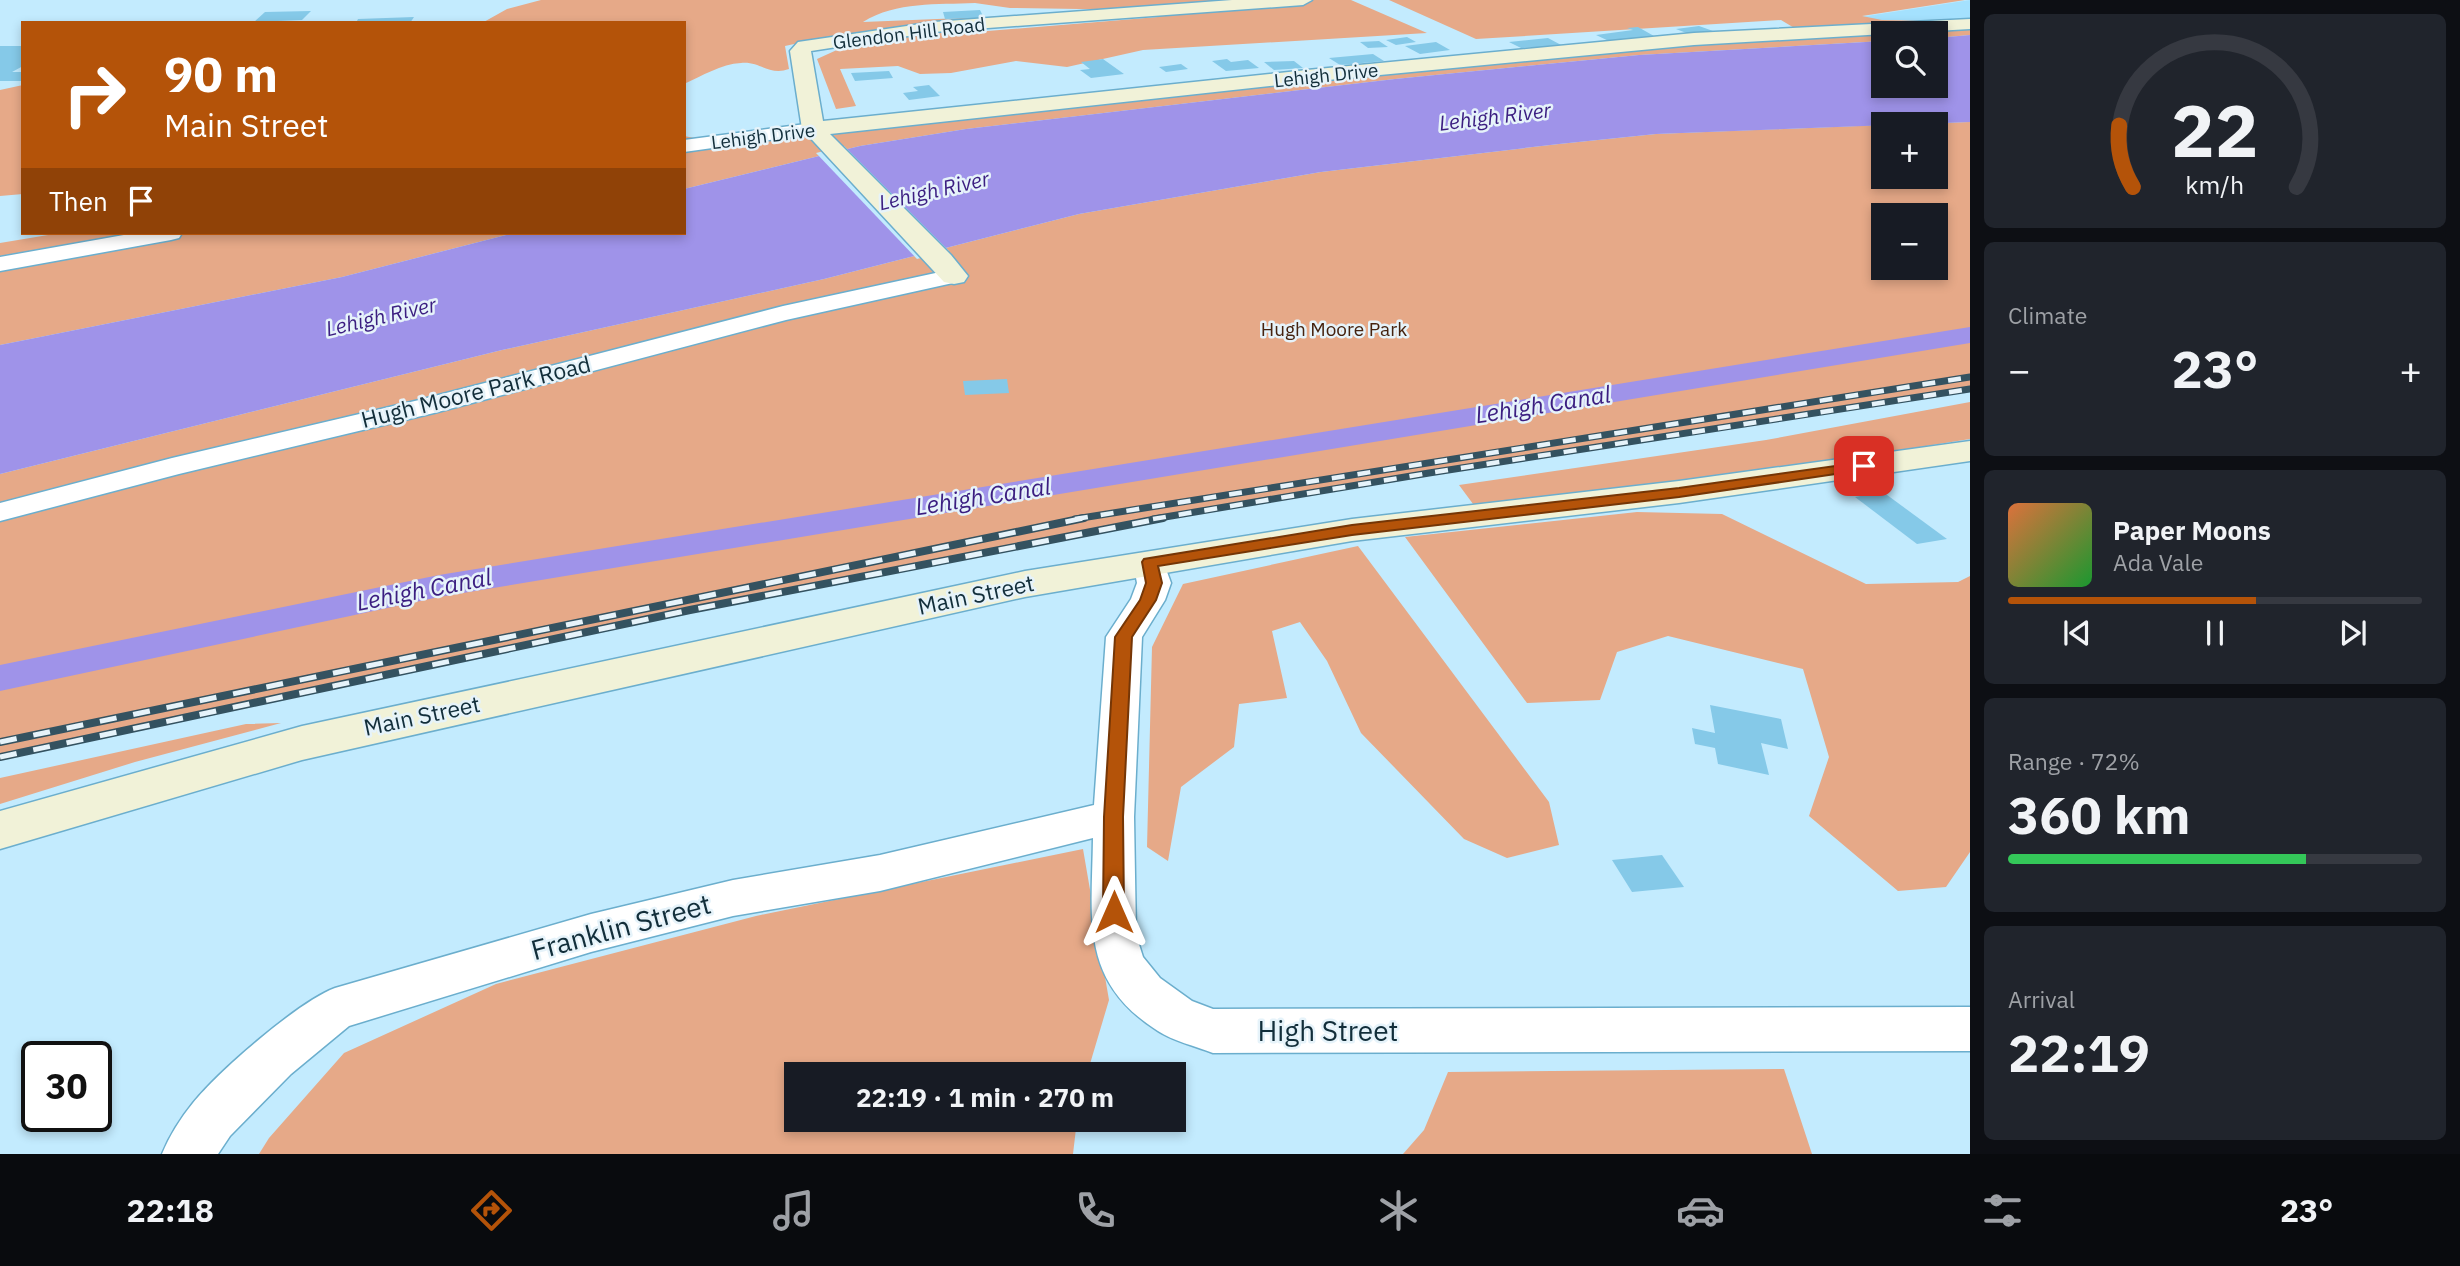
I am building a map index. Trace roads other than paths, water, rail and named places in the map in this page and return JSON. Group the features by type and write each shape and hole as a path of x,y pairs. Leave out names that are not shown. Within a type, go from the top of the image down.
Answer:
{"street":[{"name":"Glendon Hill Road","path":"818,134 800,51 811,44 934,27 1303,0"},
{"name":"Lehigh Drive","path":"686,146 818,134 1307,76 1694,39 1970,24"},
{"path":"818,134 948,268"},
{"path":"0,264 160,235"},
{"name":"Hugh Moore Park Road","path":"0,512 172,467 424,407 948,268"},
{"name":"Main Street","path":"0,830 302,743 1025,584 1352,530 1679,492 1970,451"},
{"name":"High Street","path":"1150,562 1154,583 1148,600 1124,637 1114,817 1114,935 1123,967 1144,993 1176,1017 1213,1031 1970,1029"},
{"name":"Franklin Street","path":"188,1154 212,1119 274,1058 335,1009 591,933 733,898 880,873 1114,817"}],"water":[{"name":"Lehigh River","path":"1970,35 1970,122 1948,123 1948,112 1871,112 1871,126 1656,134 1559,144 1321,172 1079,214 824,279 502,350 0,474 0,345 342,277 506,235 686,235 686,189 860,146 966,129 1395,79 1639,55 1871,42 1871,98 1948,98 1948,37"}],"waterway":[{"name":"Lehigh Canal","path":"0,678 439,586 1970,335"}],"railway":[{"path":"1075,519 1970,377"},
{"path":"1153,519 1970,389"},
{"path":"0,742 1084,518"},
{"path":"0,757 690,610 1163,518"}],"park label":[{"name":"Hugh Moore Park","path":"1334,329"}]}
